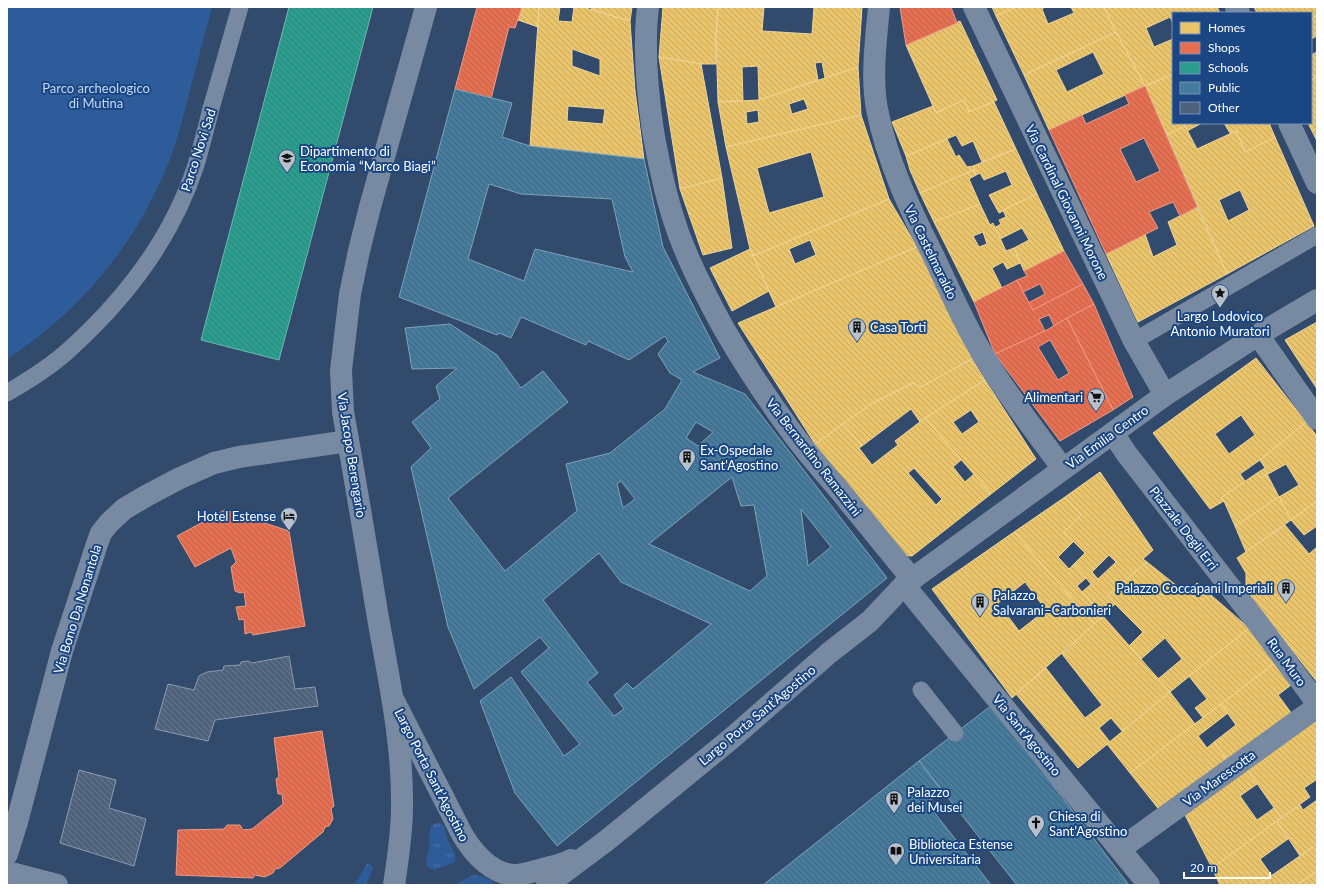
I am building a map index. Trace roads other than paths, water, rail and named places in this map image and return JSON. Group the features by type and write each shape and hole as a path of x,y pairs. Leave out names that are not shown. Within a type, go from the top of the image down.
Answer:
{"street":[{"name":"Parco Novi Sad","path":"7,393 36,375 70,349 102,318 130,285 155,249 178,208 196,165 240,7"},
{"name":"Via Jacopo Berengario","path":"394,885 402,808 402,776 399,746 343,412 341,370 350,294 359,251 426,7"},
{"name":"Via Bernardino Ramazzini","path":"648,7 646,27 646,66 650,109 658,158 673,217 692,267 710,304 735,348 774,408 908,582"},
{"name":"Via Castelmaraldo","path":"879,7 874,73 877,108 895,173 907,203 984,358 1063,469"},
{"name":"Via Cardinal Giovanni Morone","path":"974,7 1134,341 1165,396"},
{"path":"1289,124 1317,183"},
{"path":"1134,341 1317,235"},
{"name":"Via Emilia Centro","path":"908,582 1165,396 1258,335 1317,300"},
{"path":"1258,335 1317,419"},
{"name":"Piazzale Degli Erri","path":"1113,433 1126,453 1257,622"},
{"name":"Via Bono Da Nonantola","path":"7,854 17,822 62,651 101,533 124,510 146,496 178,479 214,463 239,457 348,441"},
{"name":"Via Sant'Agostino","path":"908,582 937,624 1149,885"},
{"name":"Largo Porta Sant’Agostino","path":"547,885 606,841 732,738 829,653 870,621 908,582"},
{"name":"Rua Muro","path":"1257,622 1317,703"},
{"path":"921,690 955,733"},
{"name":"Largo Porta Sant’Agostino","path":"391,695 462,834 473,851 486,863 500,872 517,875 566,862 606,841"},
{"name":"Via Marescotta","path":"1120,849 1317,707"},
{"path":"7,872 57,885"}],"place":[{"name":"Dipartimento di Economia “Marco Biagi”","path":"287,173"},
{"name":"Largo Lodovico Antonio Muratori","path":"1220,308"},
{"name":"Casa Torti","path":"857,342"},
{"name":"Alimentari","path":"1096,412"},
{"name":"Ex-Ospedale Sant'Agostino","path":"687,472"},
{"name":"Hotel Estense","path":"289,531"},
{"name":"Palazzo Coccapani Imperiali","path":"1286,603"},
{"name":"Palazzo Salvarani–Carbonieri","path":"980,617"},
{"name":"Palazzo dei Musei","path":"894,814"},
{"name":"Chiesa di Sant’Agostino","path":"1036,838"},
{"name":"Biblioteca Estense Universitaria","path":"896,866"}],"park label":[{"name":"Parco archeologico di Mutina","path":"96,96"}]}
